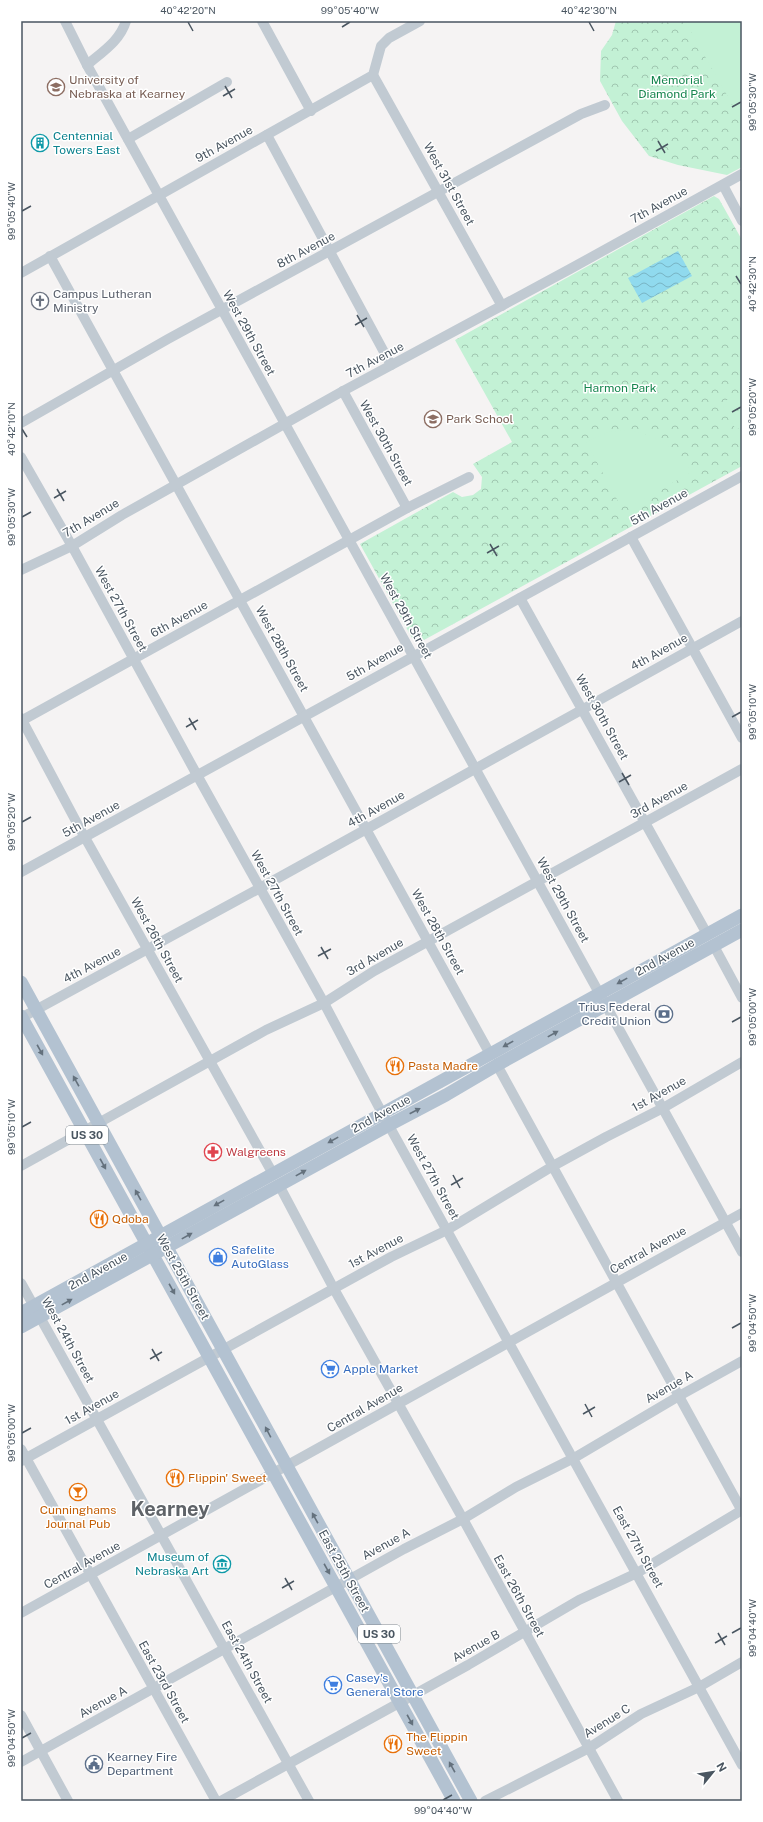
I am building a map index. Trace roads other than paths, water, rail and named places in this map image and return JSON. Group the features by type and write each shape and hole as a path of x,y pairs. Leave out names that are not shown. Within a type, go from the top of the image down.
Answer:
{"main road":[{"name":"2nd Avenue","path":"21,1327 37,1311 385,1119 490,1054 742,915"},
{"name":"2nd Avenue","path":"385,1119 446,1095 496,1065 742,930"},
{"name":"West 25th Street","path":"21,982 164,1241 286,1467"},
{"name":"West 25th Street","path":"21,1017 274,1474"},
{"name":"2nd Avenue","path":"21,1313 37,1311"},
{"name":"East 25th Street","path":"286,1467 471,1801"},
{"name":"East 25th Street","path":"274,1474 454,1801"}],"street":[{"name":"West 29th Street","path":"65,21 86,65 742,1252"},
{"path":"86,65 116,41 124,29 126,21"},
{"path":"262,21 311,111"},
{"path":"373,75 381,46 389,38 420,21"},
{"name":"9th Avenue","path":"21,273 373,75"},
{"name":"West 31st Street","path":"373,75 502,306"},
{"path":"128,139 227,82"},
{"name":"8th Avenue","path":"21,423 113,370 581,114 605,105"},
{"path":"267,135 392,366"},
{"name":"7th Avenue","path":"21,570 72,546 122,515 285,425 343,391 392,366 742,174"},
{"path":"722,185 742,220"},
{"name":"West 28th Street","path":"50,256 490,1054"},
{"name":"West 30th Street","path":"343,391 407,508"},
{"name":"West 27th Street","path":"21,457 72,546 324,1003 385,1119 448,1230 509,1343"},
{"name":"6th Avenue","path":"21,720 407,508 469,477"},
{"name":"5th Avenue","path":"21,872 631,537 741,479"},
{"path":"631,537 742,738"},
{"name":"West 30th Street","path":"520,598 707,934"},
{"name":"4th Avenue","path":"21,1017 260,888 742,621"},
{"name":"West 26th Street","path":"21,720 84,837 276,1179 334,1289 398,1403"},
{"name":"3rd Avenue","path":"21,1166 266,1030 324,1003 374,971 742,769"},
{"path":"714,946 742,998"},
{"name":"1st Avenue","path":"23,1456 97,1419 391,1257 448,1230 553,1166 662,1108 742,1062"},
{"path":"496,1065 742,1510"},
{"name":"Central Avenue","path":"21,1613 742,1213"},
{"name":"West 24th Street","path":"21,1283 162,1536"},
{"name":"East 27th Street","path":"509,1343 574,1458 742,1765"},
{"name":"Avenue A","path":"21,1762 349,1579 463,1519 516,1486 574,1458 742,1361"},
{"name":"East 26th Street","path":"398,1403 618,1801"},
{"name":"East 23rd Street","path":"23,1456 91,1575 216,1801"},
{"name":"Avenue B","path":"221,1801 525,1633 579,1600 637,1573 742,1510"},
{"name":"East 24th Street","path":"162,1536 309,1801"},
{"name":"Avenue C","path":"485,1801 589,1748 641,1714 699,1687 742,1662"},
{"path":"21,1715 68,1801"}],"water":[{"path":"678,251 692,276 642,303 628,278"}],"place":[{"name":"University of Nebraska at Kearney","path":"56,87"},
{"name":"Centennial Towers East","path":"40,143"},
{"name":"Campus Lutheran Ministry","path":"40,301"},
{"name":"Park School","path":"433,419"},
{"name":"Trius Federal Credit Union","path":"664,1014"},
{"name":"Pasta Madre","path":"395,1066"},
{"name":"Walgreens","path":"213,1152"},
{"name":"Qdoba","path":"99,1219"},
{"name":"Safelite AutoGlass","path":"218,1257"},
{"name":"Apple Market","path":"330,1369"},
{"name":"Flippin' Sweet","path":"175,1478"},
{"name":"Cunninghams Journal Pub","path":"78,1492"},
{"name":"Museum of Nebraska Art","path":"222,1564"},
{"name":"Casey's General Store","path":"333,1685"},
{"name":"The Flippin Sweet","path":"393,1744"},
{"name":"Kearney Fire Department","path":"94,1764"}],"district":[{"name":"Kearney","path":"170,1509"}],"park label":[{"name":"Memorial Diamond Park","path":"677,87"},
{"name":"Harmon Park","path":"620,388"}]}
